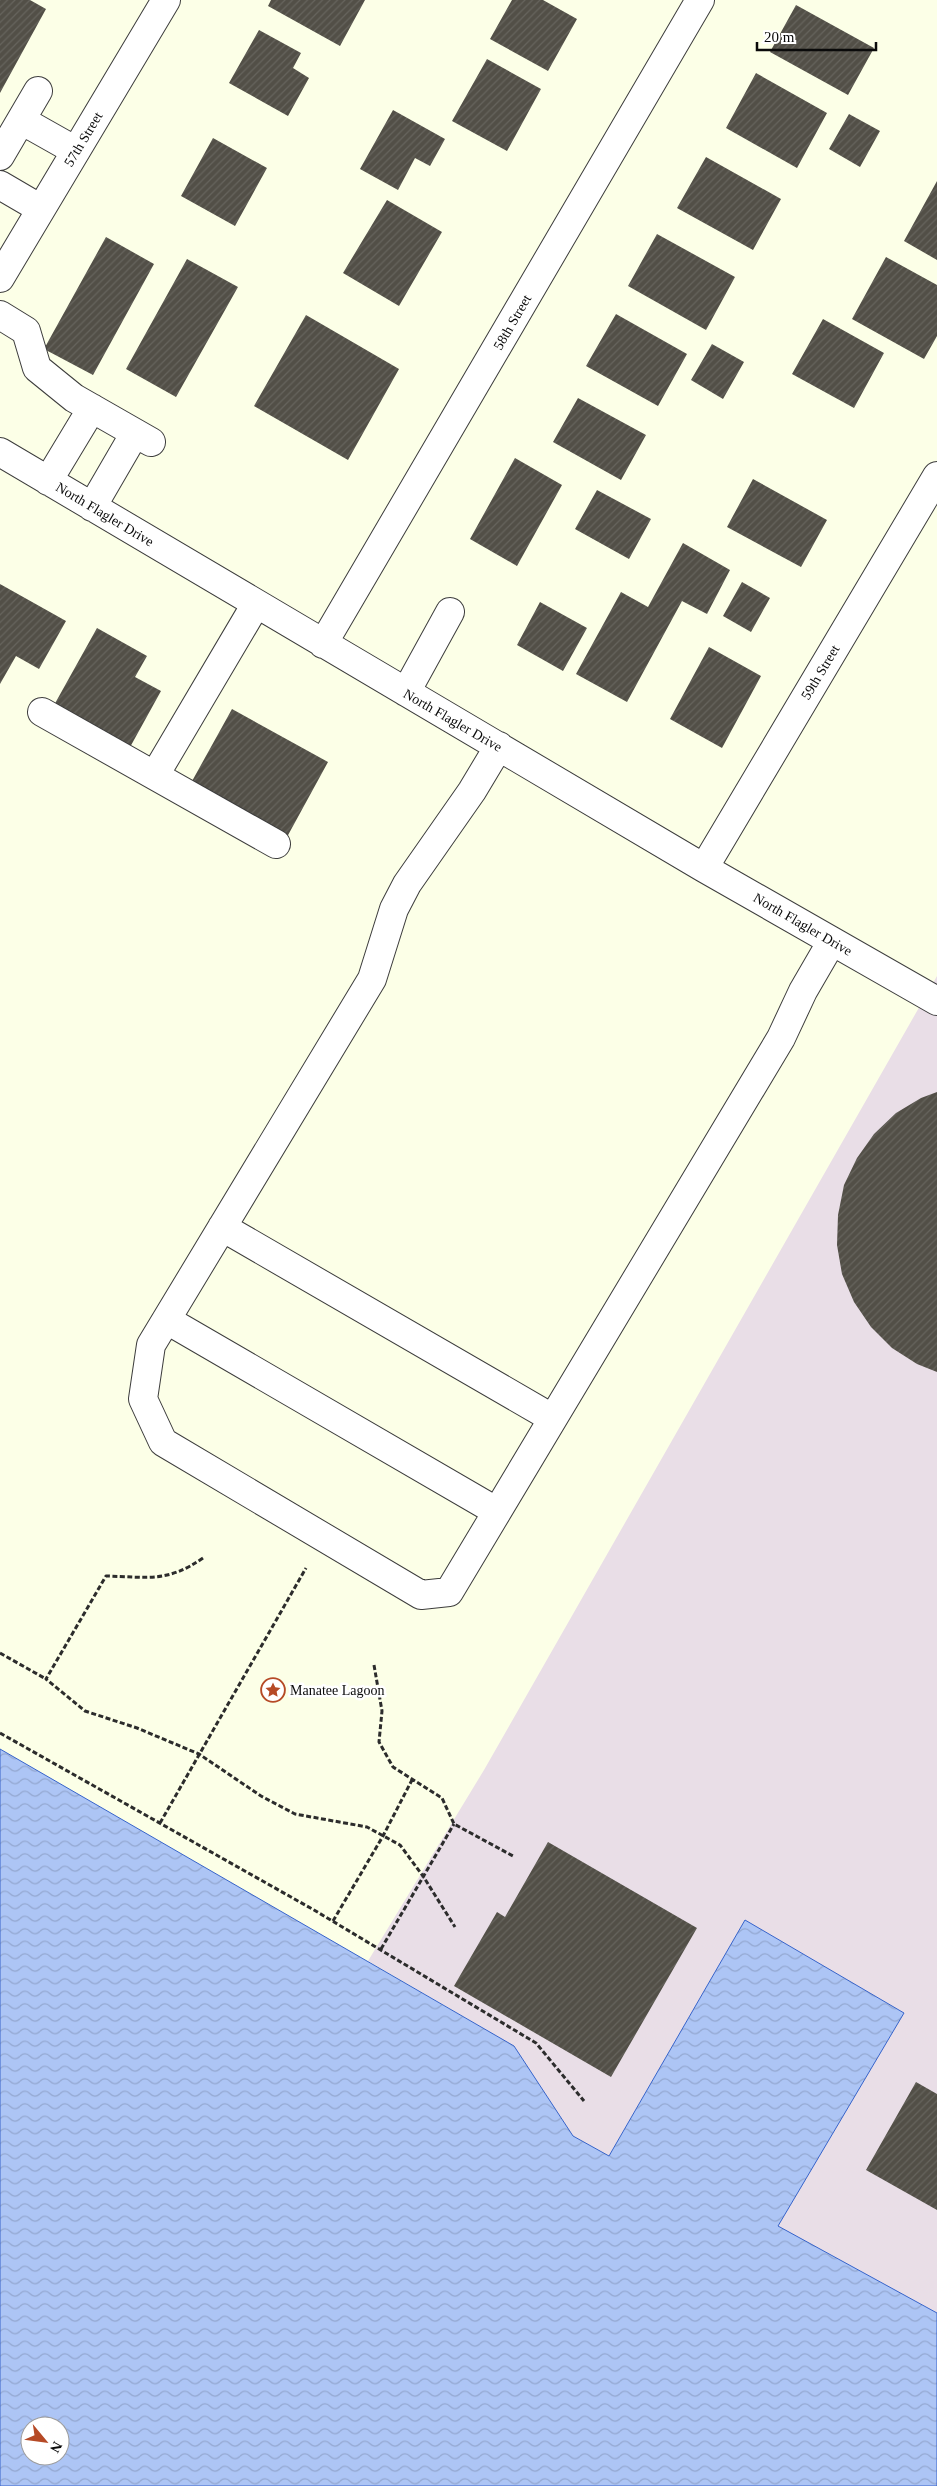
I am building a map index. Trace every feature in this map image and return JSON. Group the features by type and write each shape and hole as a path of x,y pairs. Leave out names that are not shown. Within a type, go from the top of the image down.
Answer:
{"street":[{"name":"57th Street","path":"1,274 166,0"},
{"name":"58th Street","path":"323,644 700,0"},
{"path":"0,156 38,91"},
{"path":"21,120 76,151"},
{"path":"0,185 41,209"},
{"path":"0,315 26,331 37,368 74,398 143,437 92,507"},
{"path":"48,481 92,408"},
{"name":"North Flagler Drive","path":"0,452 704,868 937,1002"},
{"name":"59th Street","path":"704,868 937,476"},
{"path":"155,775 256,604"},
{"path":"406,692 450,612"},
{"path":"42,712 276,844"},
{"path":"499,746 472,792 406,884 394,909 372,979 151,1345 143,1400 163,1442 421,1595 449,1592 781,1038 803,991 832,941"},
{"path":"222,1227 552,1418"},
{"path":"167,1320 496,1511"}],"path":[{"path":"160,1823 323,1536"},
{"path":"46,1679 106,1576 163,1577 184,1571 203,1558"},
{"path":"0,1653 46,1679 85,1711 136,1728 199,1754 261,1796 295,1814 367,1827 400,1846 423,1876 455,1927"},
{"path":"374,1665 382,1711 378,1742 393,1767 442,1798 454,1824 513,1856"},
{"path":"0,1733 333,1921 536,2043 584,2101"},
{"path":"333,1921 383,1836 413,1778"},
{"path":"381,1949 454,1824"}],"shaded area":[{"path":"937,976 937,2313 777,2226 904,2013 745,1921 609,2156 573,2136 514,2046 368,1961 484,1770"}],"water":[{"path":"0,1749 514,2046 573,2136 609,2156 745,1920 904,2013 778,2226 937,2313 937,2486 0,2486"}],"building":[{"path":"0,0 30,0 46,9 0,93"},
{"path":"271,0 365,0 340,46 268,6"},
{"path":"512,0 543,0 577,19 548,71 490,39"},
{"path":"796,5 874,48 848,95 770,52"},
{"path":"259,30 301,53 293,68 309,78 288,116 229,83"},
{"path":"487,59 541,89 507,151 452,121"},
{"path":"756,73 827,113 797,168 726,128"},
{"path":"393,110 445,139 430,166 415,158 398,190 360,169"},
{"path":"849,114 880,131 860,167 829,149"},
{"path":"213,138 267,168 235,226 181,196"},
{"path":"706,157 781,199 753,250 677,208"},
{"path":"937,181 937,260 904,241"},
{"path":"387,200 442,232 399,306 343,273"},
{"path":"657,234 735,277 706,330 628,286"},
{"path":"106,237 154,264 93,375 44,349"},
{"path":"886,257 937,285 937,336 924,359 852,319"},
{"path":"187,259 238,287 176,397 126,369"},
{"path":"616,314 687,354 658,406 586,366"},
{"path":"306,315 399,369 348,460 254,406"},
{"path":"823,319 884,353 854,408 792,374"},
{"path":"712,344 744,362 723,399 691,380"},
{"path":"578,398 646,435 621,480 553,442"},
{"path":"515,458 562,485 517,566 470,539"},
{"path":"753,479 827,520 801,567 727,527"},
{"path":"597,490 651,519 629,559 575,529"},
{"path":"683,543 730,570 707,614 682,601 627,702 576,674 621,592 648,607"},
{"path":"742,582 770,598 751,632 723,616"},
{"path":"0,584 66,621 39,669 16,656 0,684"},
{"path":"540,602 587,628 563,671 517,645"},
{"path":"97,628 147,656 135,677 161,691 129,749 53,707"},
{"path":"709,647 761,676 722,748 670,719"},
{"path":"232,709 328,762 287,837 191,783"},
{"path":"937,1092 937,1372 917,1364 892,1348 871,1327 854,1302 842,1274 837,1245 838,1215 844,1185 857,1158 874,1134 896,1113 921,1098"},
{"path":"548,1842 697,1928 611,2077 454,1986 497,1912 505,1917"},
{"path":"916,2082 937,2094 937,2210 866,2170"}],"place":[{"name":"Manatee Lagoon","path":"273,1690"}]}
